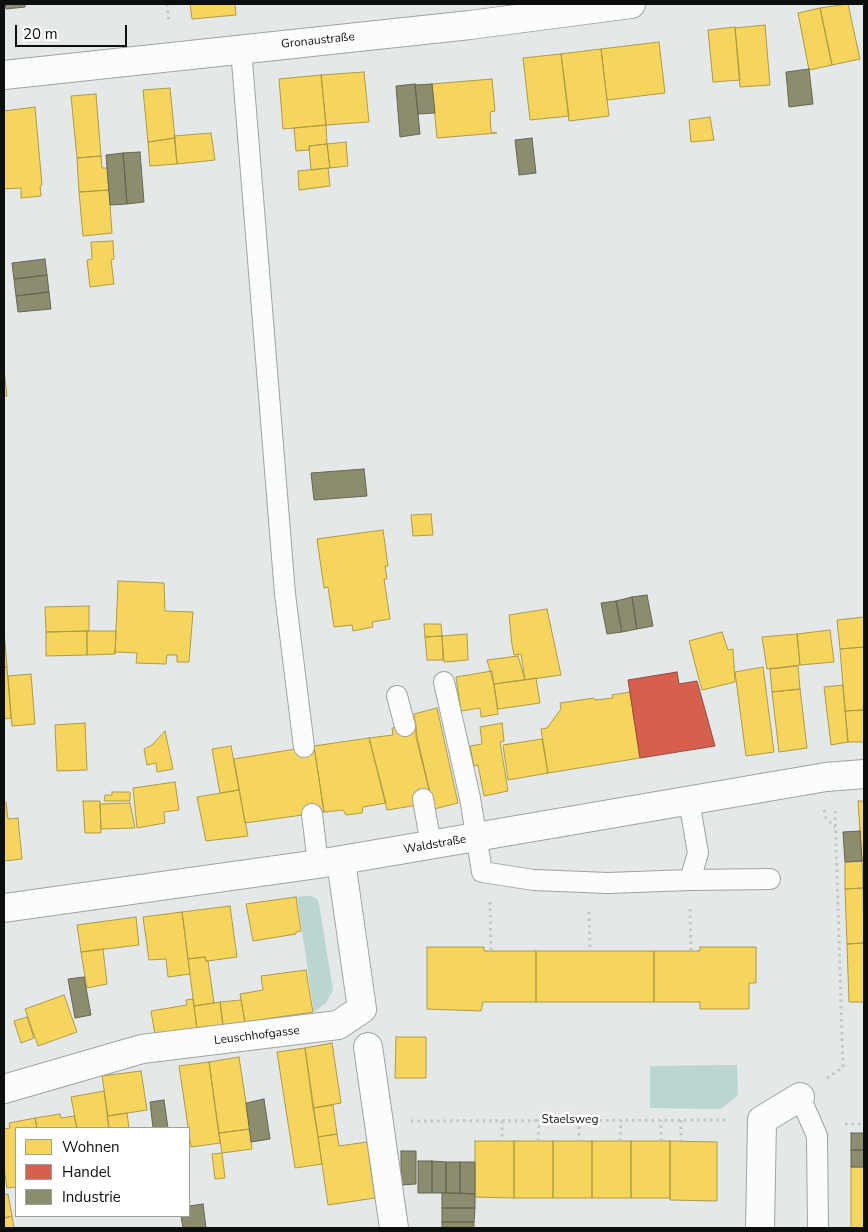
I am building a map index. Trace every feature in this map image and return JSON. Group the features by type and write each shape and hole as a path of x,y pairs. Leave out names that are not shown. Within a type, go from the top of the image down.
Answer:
{"street":[{"name":"Gronaustraße","path":"4,75 470,25 631,4"},
{"name":"Waldstraße","path":"4,908 329,862 834,776 864,774"},
{"name":"Leuschhofgasse","path":"4,1089 142,1049 282,1034 338,1025 362,1008 329,862"},
{"path":"368,1047 394,1228"},
{"path":"760,1228 762,1120 800,1097"}],"lane":[{"path":"241,49 285,594 304,747"},
{"path":"444,682 482,872 534,880 588,882 770,879"},
{"path":"398,696 405,726"},
{"path":"423,799 431,845"},
{"path":"689,801 698,853 690,880"},
{"path":"312,814 329,862"},
{"path":"800,1097 816,1136 818,1228"}],"path":[{"path":"823,804 826,818 836,828"},
{"path":"835,812 843,1067"},
{"path":"490,873 491,951"},
{"path":"690,880 691,951"},
{"path":"588,882 590,951"},
{"path":"538,1141 539,1120"},
{"path":"579,1120 579,1141"},
{"path":"620,1141 621,1120"},
{"path":"661,1120 661,1141"},
{"path":"681,1120 681,1141"},
{"name":"Staelsweg","path":"378,1121 762,1120"},
{"path":"502,1121 502,1141"}],"shaded area":[{"path":"311,896 317,899 319,904 333,990 326,1003 314,1012 297,897"},
{"path":"737,1065 738,1095 721,1109 650,1108 650,1066"}],"building: Wohnen":[{"path":"190,4 235,4 236,15 192,19"},
{"path":"848,4 860,59 832,65 820,8"},
{"path":"820,8 832,65 809,70 798,13"},
{"path":"765,25 770,85 740,87 735,28"},
{"path":"735,27 740,80 713,82 708,30"},
{"path":"659,42 665,93 607,100 601,49"},
{"path":"601,49 609,116 569,121 561,54"},
{"path":"561,54 569,116 530,120 523,58"},
{"path":"364,72 369,122 326,125 321,75"},
{"path":"321,75 326,125 283,129 279,79"},
{"path":"492,79 495,111 490,112 491,132 497,133 437,138 432,84"},
{"path":"170,88 175,138 148,142 143,90"},
{"path":"96,94 101,156 77,158 71,96"},
{"path":"35,107 42,185 40,186 41,196 21,198 21,188 4,189 4,111"},
{"path":"710,117 714,140 691,142 689,120"},
{"path":"326,125 327,144 309,146 309,150 296,151 294,128"},
{"path":"211,133 215,160 177,164 174,136"},
{"path":"175,138 177,164 150,166 148,142"},
{"path":"346,142 348,166 330,168 327,144"},
{"path":"327,144 330,168 311,170 309,146"},
{"path":"101,156 102,168 107,168 109,190 79,192 77,158"},
{"path":"328,168 330,186 299,190 298,171"},
{"path":"109,190 112,233 83,236 79,192"},
{"path":"113,241 114,259 111,260 114,284 90,287 87,260 92,259 91,242"},
{"path":"4,370 7,396 4,396"},
{"path":"431,514 433,535 413,536 411,515"},
{"path":"383,530 388,566 385,566 387,579 384,579 390,619 372,622 373,627 353,631 352,625 334,627 328,587 324,588 317,539"},
{"path":"118,581 164,583 165,611 193,612 189,662 177,662 177,655 167,655 166,664 136,663 137,653 117,652 115,654"},
{"path":"89,606 89,631 46,632 45,607"},
{"path":"547,609 561,675 525,680 521,654 514,655 509,615"},
{"path":"864,617 864,647 840,649 837,620"},
{"path":"424,624 441,624 442,636 425,637"},
{"path":"830,630 834,662 800,665 797,634"},
{"path":"4,631 7,667 4,668"},
{"path":"87,631 87,655 46,656 46,632"},
{"path":"87,631 116,631 115,654 87,655"},
{"path":"722,632 728,650 733,649 735,682 702,690 689,641"},
{"path":"467,634 468,660 444,662 442,636"},
{"path":"797,634 800,665 767,669 762,637"},
{"path":"442,636 443,660 427,660 425,637"},
{"path":"864,647 864,710 845,711 840,649"},
{"path":"518,656 525,680 494,684 487,660"},
{"path":"798,666 800,689 772,692 770,669"},
{"path":"7,667 11,718 4,719 4,668"},
{"path":"763,667 774,752 746,756 735,672"},
{"path":"492,671 498,714 481,717 480,708 461,711 456,677"},
{"path":"31,674 35,724 12,726 8,676"},
{"path":"536,678 540,703 498,709 494,684"},
{"path":"843,685 848,742 831,745 824,687"},
{"path":"800,689 807,748 779,752 772,692"},
{"path":"630,692 640,758 548,773 541,729 547,728 561,709 560,703 594,698 595,700 613,698 612,695"},
{"path":"437,708 458,803 434,809 417,737 414,714"},
{"path":"864,710 864,742 848,742 845,711"},
{"path":"85,723 87,770 57,771 55,725"},
{"path":"502,723 504,741 500,742 508,791 484,796 478,765 474,766 470,746 482,744 480,727"},
{"path":"416,725 416,737 431,798 418,805 387,810 369,738 393,735 392,728"},
{"path":"165,731 173,769 157,772 156,763 147,765 144,749 152,745"},
{"path":"369,738 386,803 363,807 362,813 346,815 343,810 324,812 314,746"},
{"path":"542,739 548,773 508,780 503,745"},
{"path":"231,746 239,790 220,793 212,749"},
{"path":"314,746 324,812 245,823 234,759"},
{"path":"175,782 179,810 164,812 165,823 137,828 133,788"},
{"path":"239,790 248,836 206,841 197,797"},
{"path":"112,792 130,792 130,801 104,801 105,795 112,795"},
{"path":"83,801 100,801 101,833 85,833"},
{"path":"858,801 864,801 864,861 862,861"},
{"path":"4,802 6,802 8,819 18,818 22,859 4,861"},
{"path":"130,803 135,828 101,829 100,804"},
{"path":"862,861 863,888 845,889 845,862"},
{"path":"863,888 864,943 847,944 845,889"},
{"path":"296,897 301,931 296,932 296,934 253,941 246,904"},
{"path":"230,906 237,957 208,961 206,961 205,957 188,959 182,912"},
{"path":"182,912 190,974 168,977 166,959 149,960 143,917"},
{"path":"136,917 139,945 81,952 77,925"},
{"path":"864,943 864,1002 849,1002 847,944"},
{"path":"427,947 484,947 484,951 536,951 536,1002 483,1002 481,1011 427,1009"},
{"path":"700,947 756,947 756,983 749,983 749,1009 700,1009 700,1002 654,1002 654,951 700,951"},
{"path":"103,949 107,984 87,988 81,952"},
{"path":"536,951 654,951 654,1002 536,1002"},
{"path":"205,957 206,961 208,961 214,1003 194,1006 188,959"},
{"path":"306,970 313,1012 245,1022 240,994 263,990 261,976"},
{"path":"64,995 77,1032 38,1046 25,1009"},
{"path":"193,999 197,1029 155,1035 151,1011 187,1005 186,1000"},
{"path":"241,1000 245,1022 223,1025 220,1002"},
{"path":"220,1002 223,1025 197,1029 194,1006"},
{"path":"27,1017 34,1038 21,1043 14,1021"},
{"path":"396,1037 426,1037 426,1078 395,1078"},
{"path":"332,1043 341,1103 313,1108 305,1048"},
{"path":"305,1048 322,1164 295,1168 277,1052"},
{"path":"239,1057 250,1129 219,1133 209,1062"},
{"path":"209,1062 220,1143 191,1147 190,1127 188,1127 179,1066"},
{"path":"141,1071 147,1110 108,1116 102,1076"},
{"path":"104,1091 109,1127 77,1127 71,1097"},
{"path":"333,1105 337,1134 318,1137 313,1108"},
{"path":"127,1113 129,1127 109,1127 107,1116"},
{"path":"60,1114 61,1118 74,1116 77,1127 37,1127 35,1118"},
{"path":"35,1118 37,1127 15,1127 15,1187 7,1188 4,1168 4,1129 10,1128 9,1123"},
{"path":"250,1129 252,1149 222,1153 219,1133"},
{"path":"337,1134 339,1146 367,1142 375,1198 328,1205 318,1137"},
{"path":"475,1141 514,1141 514,1198 475,1197"},
{"path":"514,1141 553,1141 553,1198 514,1198"},
{"path":"553,1141 592,1141 592,1198 553,1198"},
{"path":"592,1141 631,1141 631,1198 592,1198"},
{"path":"631,1141 670,1141 670,1198 631,1198"},
{"path":"670,1141 717,1142 717,1201 670,1200"},
{"path":"222,1153 225,1178 215,1179 212,1154"},
{"path":"851,1167 864,1167 864,1228 851,1228"},
{"path":"8,1194 12,1216 4,1218 4,1195"},
{"path":"12,1216 14,1228 4,1228 4,1218"}],"building: Handel":[{"path":"677,672 679,684 697,681 715,746 640,758 628,680"}],"building: Industrie":[{"path":"5,4 25,4 25,7 6,9"},
{"path":"809,69 813,104 789,107 786,72"},
{"path":"415,84 420,134 400,137 396,86"},
{"path":"432,84 435,113 418,114 415,85"},
{"path":"532,138 536,173 519,175 515,140"},
{"path":"140,152 144,202 127,204 123,153"},
{"path":"123,153 127,204 110,205 106,155"},
{"path":"45,259 47,275 14,279 12,263"},
{"path":"47,275 49,292 16,296 14,279"},
{"path":"49,292 51,309 18,312 16,296"},
{"path":"364,469 367,496 314,500 311,473"},
{"path":"647,595 653,626 637,629 632,597"},
{"path":"632,597 637,629 622,632 616,601"},
{"path":"616,601 622,632 607,634 601,603"},
{"path":"860,831 862,861 845,862 843,832"},
{"path":"84,977 91,1015 75,1018 68,979"},
{"path":"264,1099 270,1139 251,1142 246,1103"},
{"path":"164,1100 168,1127 153,1127 150,1102"},
{"path":"851,1133 864,1133 864,1150 851,1150"},
{"path":"851,1150 864,1150 864,1167 851,1167"},
{"path":"401,1151 416,1151 416,1184 401,1185"},
{"path":"418,1161 432,1161 432,1193 418,1193"},
{"path":"432,1161 446,1162 446,1193 432,1193"},
{"path":"446,1162 460,1162 460,1193 446,1193"},
{"path":"460,1162 475,1162 475,1194 460,1193"},
{"path":"442,1193 475,1194 475,1208 442,1208"},
{"path":"203,1204 206,1228 183,1228 181,1217 190,1217 190,1206"},
{"path":"442,1208 475,1208 474,1222 442,1222"},
{"path":"442,1222 474,1222 474,1228 442,1228"}]}
